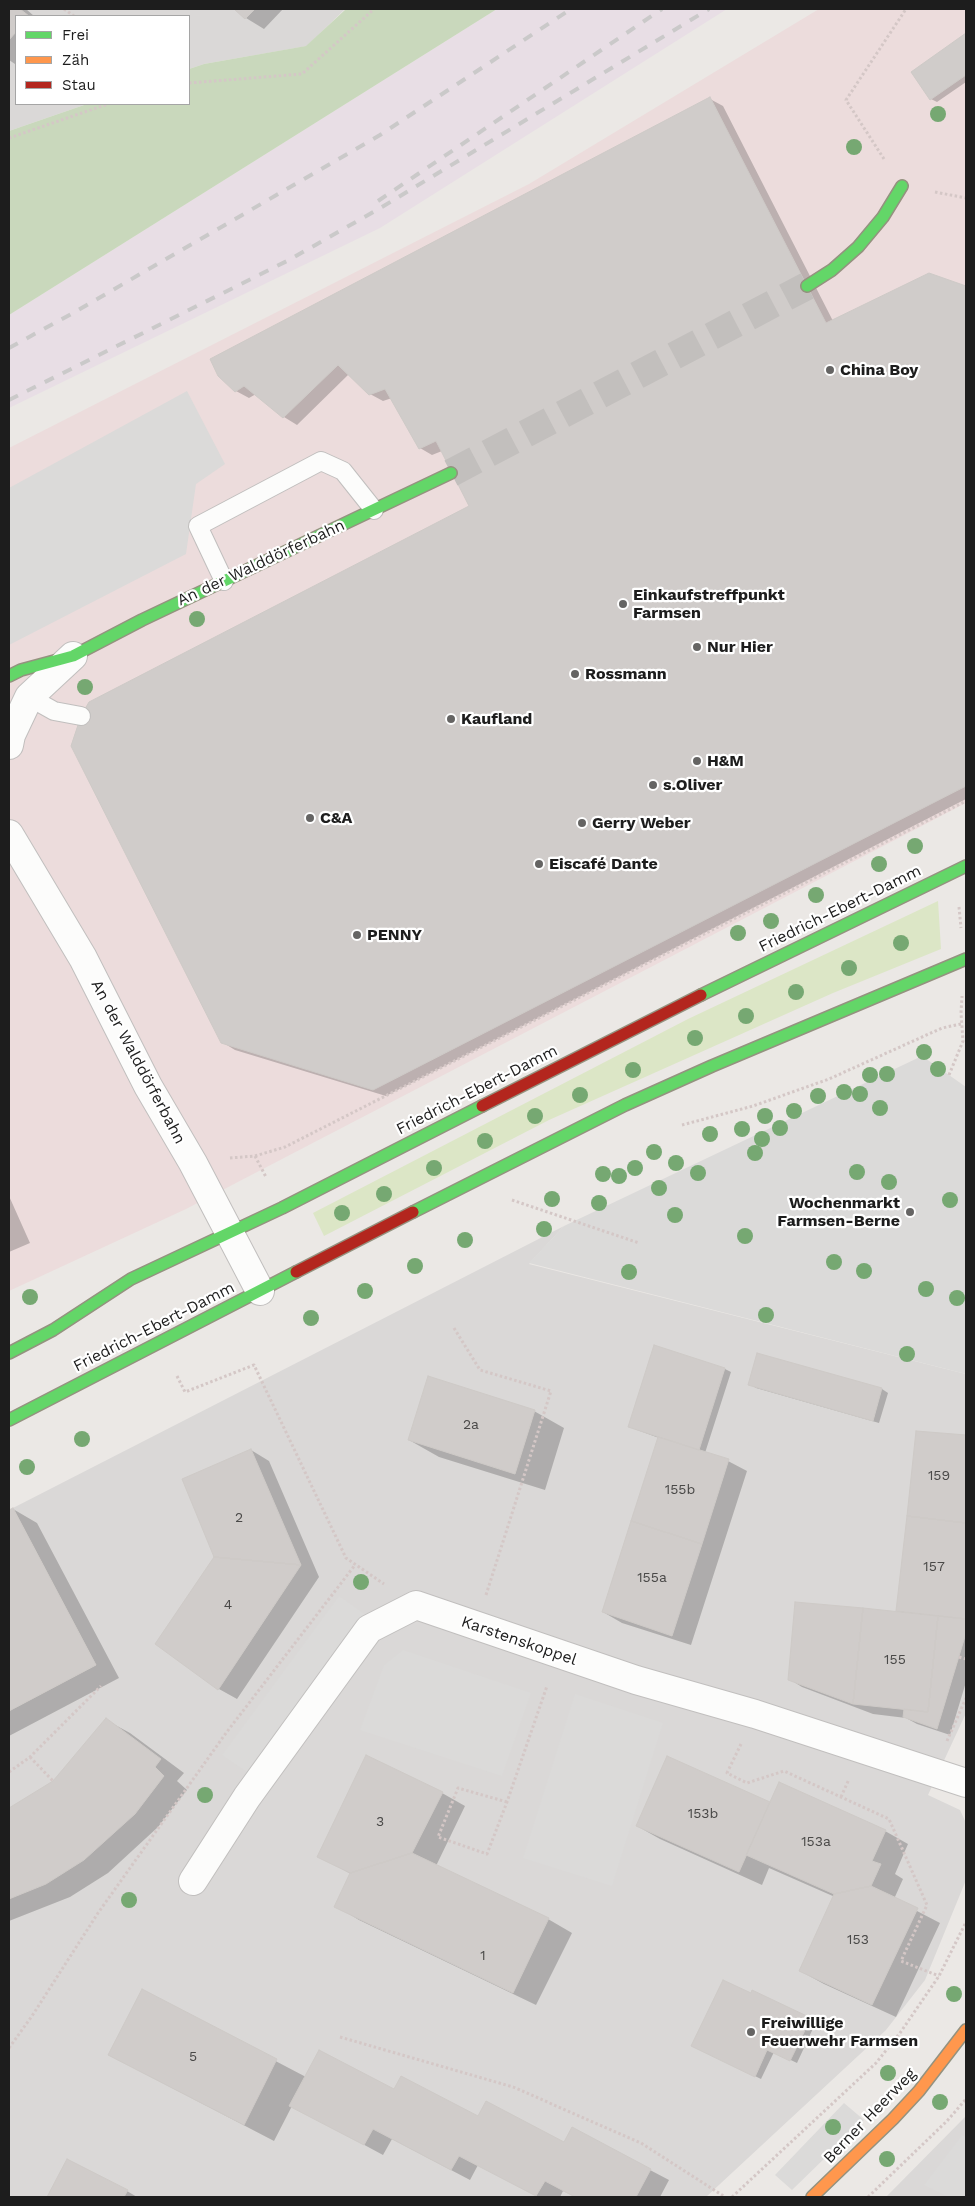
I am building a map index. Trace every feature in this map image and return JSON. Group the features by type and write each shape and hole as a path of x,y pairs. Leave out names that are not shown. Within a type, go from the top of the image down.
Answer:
{"main road":[{"path":"807,286 832,270 858,247 883,217 902,186"},
{"name":"An der Walddörferbahn","path":"9,676 21,670 73,656 142,620 451,473"},
{"name":"Friedrich-Ebert-Damm","path":"9,1353 53,1330 131,1279 230,1233 610,1040 966,866"},
{"name":"Friedrich-Ebert-Damm","path":"9,1420 470,1182 642,1097 965,959"},
{"name":"Berner Heerweg","path":"812,2197 919,2091 966,2030"}],"street":[{"name":"An der Walddörferbahn","path":"9,745 19,700 73,656"},
{"name":"An der Walddörferbahn","path":"9,832 83,958 148,1086 260,1291"},
{"name":"Karstenskoppel","path":"416,1605 636,1680 755,1714 966,1783"},
{"path":"193,1880 247,1797 369,1629 416,1605"}],"lane":[{"path":"224,581 198,526 321,462 343,471 374,510"},
{"path":"19,700 81,716"}],"path":[{"path":"190,83 302,74 374,9"},
{"path":"902,186 846,100 906,9"},
{"path":"9,138 105,105"},
{"path":"230,1158 255,1156 285,1147 966,801"},
{"path":"949,1075 963,1041 961,1024 965,959 955,871"},
{"path":"682,1125 752,1106 829,1079 942,1028 961,1024"},
{"path":"470,1182 516,1202 639,1243"},
{"path":"454,1328 480,1370 550,1392 476,1626"},
{"path":"177,1376 185,1392 254,1365 346,1558 416,1605"},
{"path":"9,2048 32,2016 98,1912 226,1733 355,1565"},
{"path":"507,1802 458,1788 438,1836 487,1854 507,1802 558,1654"},
{"path":"959,1657 966,1659"},
{"path":"9,1772 30,1757 101,1686"},
{"path":"934,1772 966,1698"},
{"path":"755,1714 727,1773 746,1783 784,1771 889,1819 927,1905 902,1961 939,1976"},
{"path":"30,1757 53,1781"},
{"path":"732,2197 876,2063 900,2033 939,1976 966,1922"},
{"path":"340,2037 513,2087 641,2143 725,2197"},
{"path":"868,2197 948,2121 966,2099"}],"shaded area":[{"path":"9,9 345,9 307,46 204,64 190,69 190,15 15,15 15,105 84,105 9,131"},
{"path":"497,9 727,9 380,228 9,408 9,315"},
{"name":"Einkaufstreffpunkt Farmsen","path":"819,9 966,9 966,803 186,1209 9,1291 9,448 529,184"},
{"path":"187,391 225,464 196,484 186,554 9,645 9,488"},
{"path":"922,1056 966,1087 966,1374 529,1263 564,1226"},
{"path":"564,1226 529,1264 966,1374 966,1713 928,1795 960,1810 966,1823 966,1880 925,1980 886,2030 706,2197 9,2197 9,1711 96,1665 13,1508"},
{"path":"339,1596 366,1615 247,1772 222,1755"},
{"path":"403,1650 531,1693 502,1776 360,1730 384,1665"},
{"path":"575,1694 663,1723 612,1886 523,1858"},
{"path":"844,2103 864,2120 792,2190 775,2175"},
{"path":"966,2116 966,2197 886,2197 964,2118"},
{"path":"962,2135 966,2137 966,2197 949,2197 924,2185"}],"green space":[{"path":"346,9 497,9 9,315 9,131 84,105 190,105 190,69 204,64 306,46"},
{"path":"938,901 941,949 833,993 549,1120 324,1236 313,1213 688,1019"}],"building":[{"path":"9,9 20,9 28,15 15,15 15,33 9,40"},
{"path":"234,9 255,9 245,19"},
{"path":"966,33 966,75 930,100 911,72"},
{"name":"Einkaufstreffpunkt Farmsen","path":"710,97 826,323 929,273 966,286 966,786 373,1090 221,1043 71,746 81,716 89,702 469,506 436,441 419,449 385,389 369,395 338,365 283,418 244,386 235,392 218,376 210,359"},
{"path":"654,1345 725,1368 699,1450 628,1427"},
{"path":"757,1353 882,1388 873,1421 748,1385"},
{"path":"428,1376 535,1410 515,1474 408,1440"},
{"path":"916,1431 966,1435 966,1523 907,1516"},
{"path":"658,1437 729,1459 702,1544 631,1521"},
{"path":"251,1449 301,1565 214,1557 182,1479"},
{"path":"13,1508 96,1665 9,1711 9,1510"},
{"path":"907,1516 966,1523 966,1619 896,1611"},
{"path":"631,1521 702,1544 672,1636 602,1612"},
{"path":"214,1557 301,1565 218,1690 155,1644"},
{"path":"795,1602 863,1608 853,1704 788,1680"},
{"path":"863,1608 938,1616 928,1712 853,1704"},
{"path":"938,1616 966,1619 966,1633 937,1729 903,1717 904,1709 928,1712"},
{"path":"106,1718 161,1759 155,1767 164,1776 135,1814 84,1860 46,1884 9,1899 9,1808 53,1781"},
{"path":"366,1755 443,1792 412,1853 350,1873 317,1857"},
{"path":"667,1756 770,1802 739,1872 636,1826"},
{"path":"779,1782 886,1830 872,1861 881,1864 871,1886 834,1894 746,1855"},
{"path":"412,1853 549,1918 513,1993 334,1907 350,1873"},
{"path":"871,1886 918,1908 872,2005 799,1971 834,1894"},
{"name":"Freiwillige Feuerwehr Farmsen","path":"723,1980 751,1993 752,1990 811,2018 790,2061 767,2050 755,2077 691,2046"},
{"path":"142,1989 277,2059 244,2125 108,2055"},
{"path":"319,2050 394,2089 401,2076 478,2116 486,2101 564,2142 572,2127 651,2169 636,2197 575,2197 545,2181 536,2196 459,2156 451,2170 373,2129 364,2145 289,2106"},
{"path":"67,2159 128,2190 124,2197 47,2197"}],"tunnel":[{"path":"451,473 807,286"}],"railway":[{"path":"9,348 73,313 380,135 571,9"},
{"path":"378,201 662,9"},
{"path":"9,400 289,260 382,207 709,9"}],"traffic: fast":[{"path":"807,286 832,270 858,247 883,217 902,186"},
{"path":"9,676 21,670 73,656 142,620 451,473"},
{"path":"701,995 966,866"},
{"path":"413,1212 625,1105 712,1066 966,959"},
{"path":"9,1353 53,1330 131,1279 282,1208 482,1106"},
{"path":"9,1420 296,1272"}],"traffic: slow":[{"path":"812,2197 893,2119 919,2091 966,2030"}],"traffic: jam":[{"path":"482,1106 701,995"},
{"path":"296,1272 413,1212"}],"place":[{"name":"China Boy","path":"830,370"},
{"name":"Einkaufstreffpunkt Farmsen","path":"623,604"},
{"name":"Nur Hier","path":"697,647"},
{"name":"Rossmann","path":"575,674"},
{"name":"Kaufland","path":"451,719"},
{"name":"H&M","path":"697,761"},
{"name":"s.Oliver","path":"653,785"},
{"name":"C&A","path":"310,818"},
{"name":"Gerry Weber","path":"582,823"},
{"name":"Eiscafé Dante","path":"539,864"},
{"name":"PENNY","path":"357,935"},
{"name":"Wochenmarkt Farmsen-Berne","path":"910,1212"},
{"name":"Freiwillige Feuerwehr Farmsen","path":"751,2032"}]}
